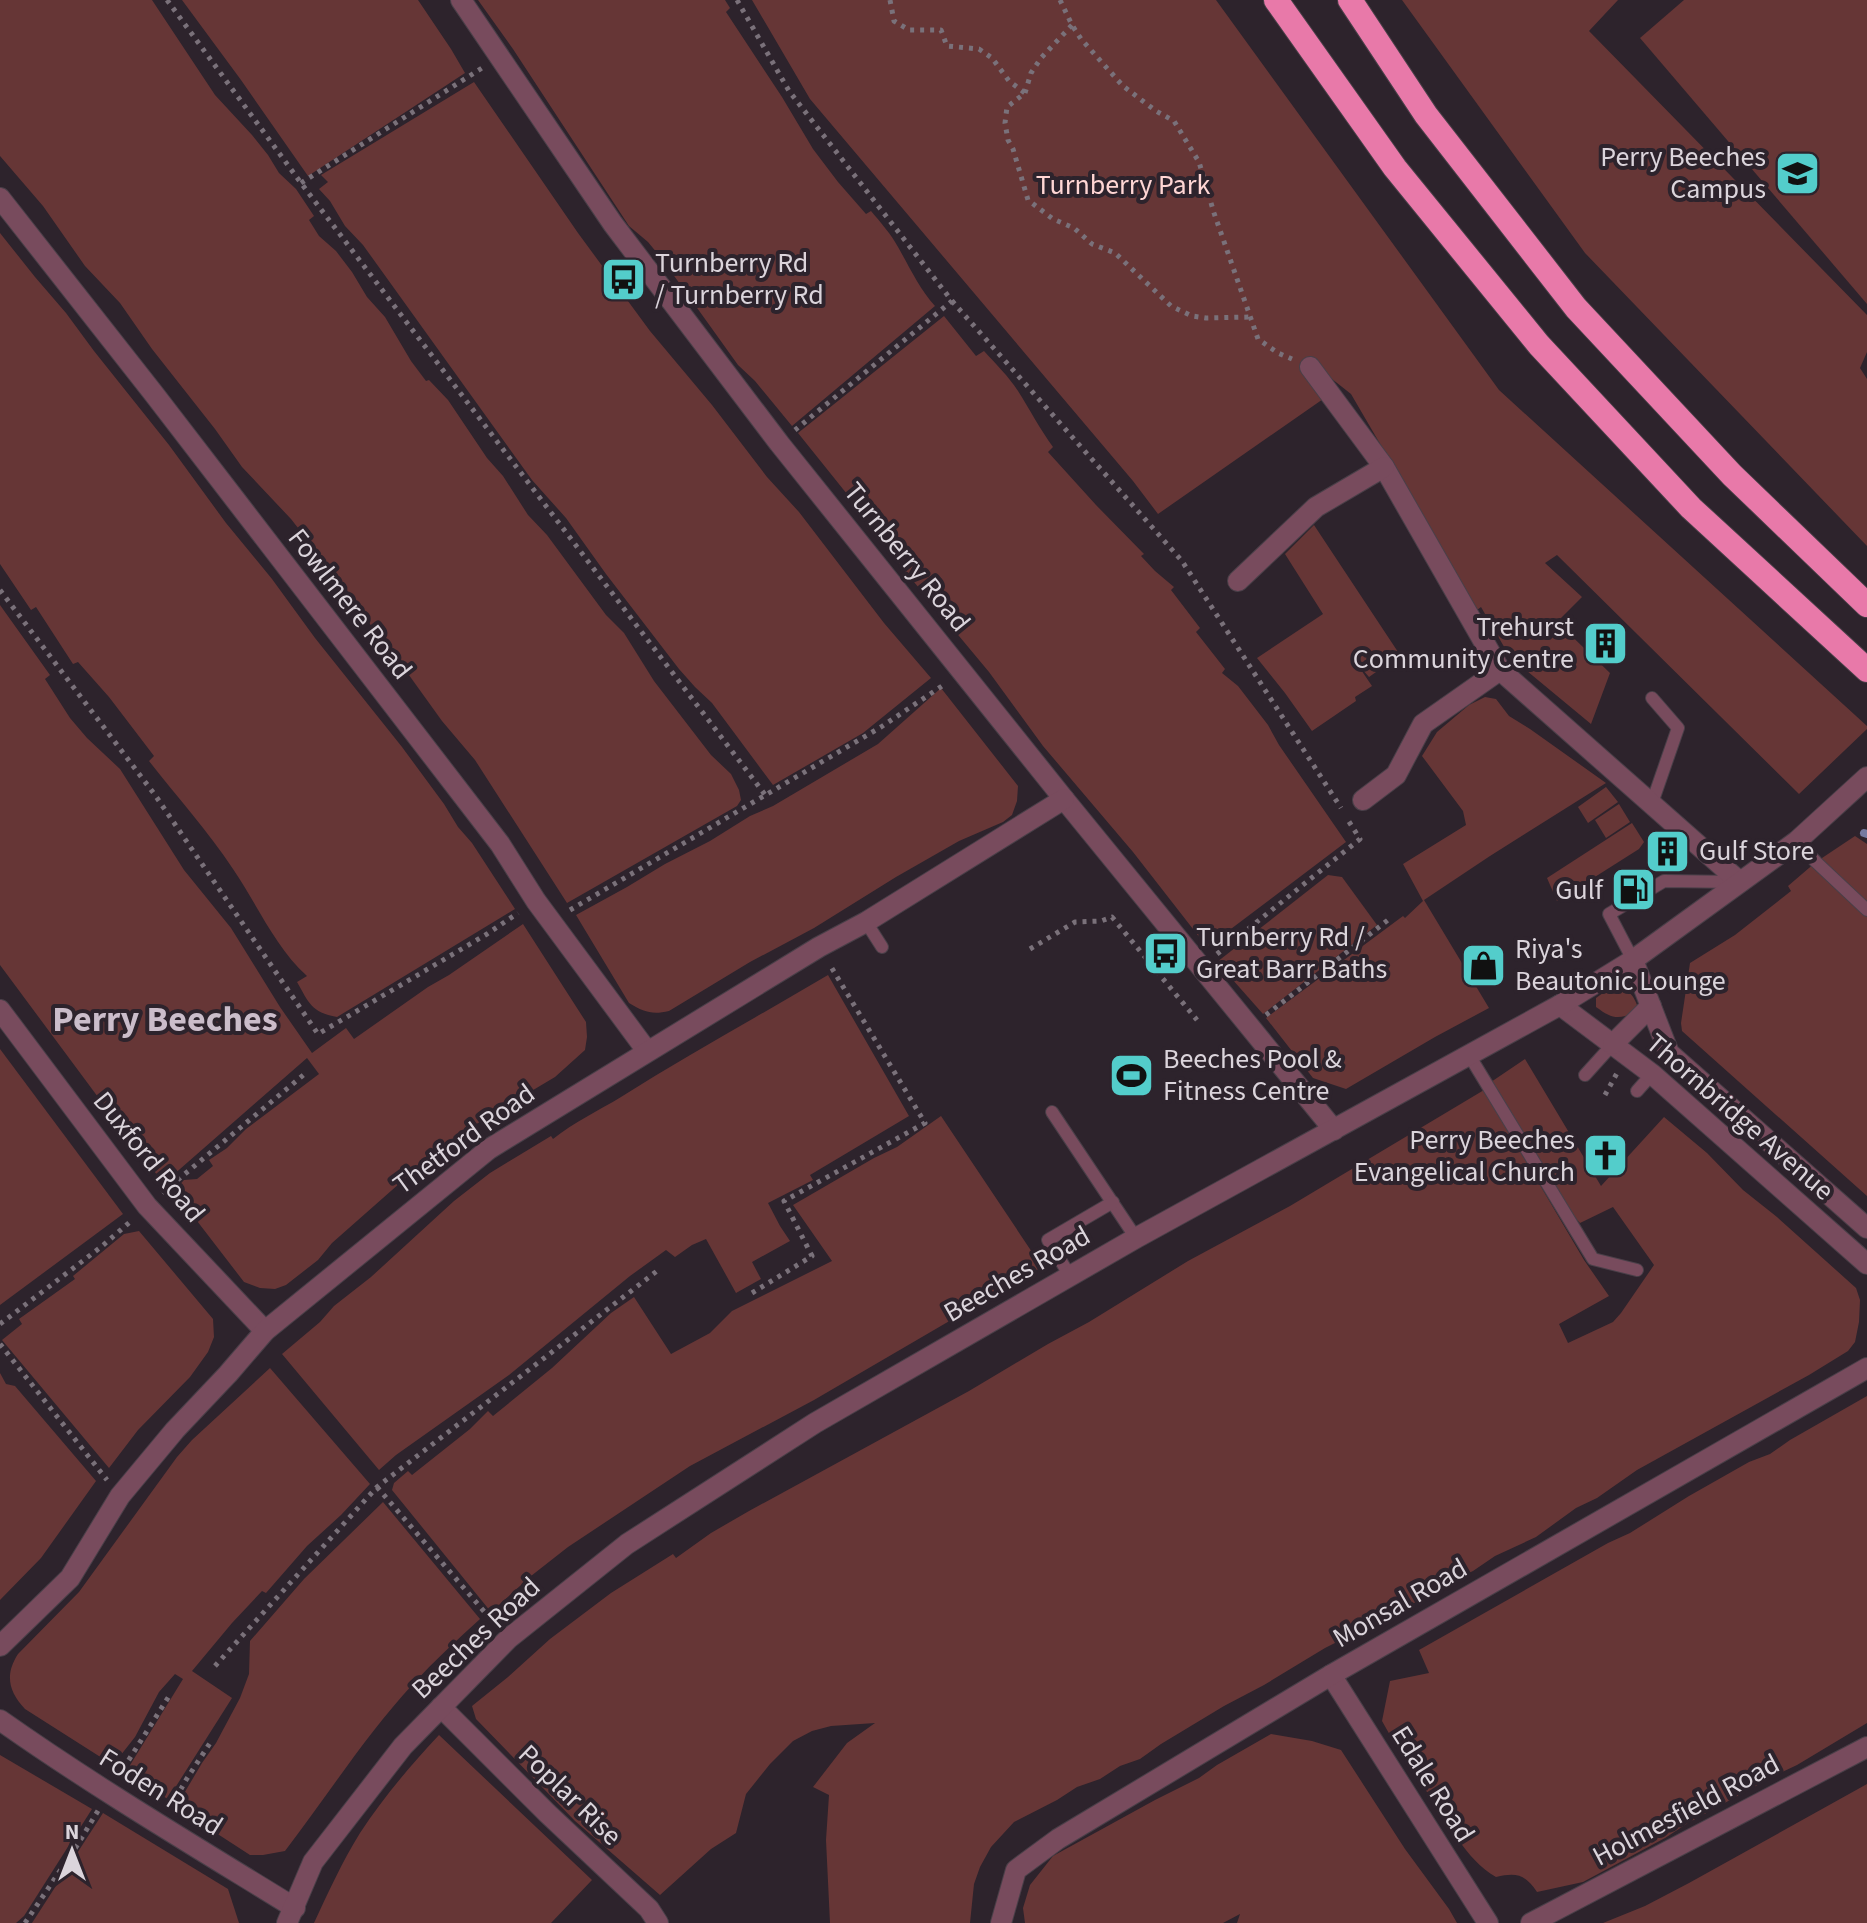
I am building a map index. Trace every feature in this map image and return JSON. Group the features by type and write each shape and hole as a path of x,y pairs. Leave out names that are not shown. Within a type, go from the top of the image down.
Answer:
{"highway":[{"path":"1276,0 1395,168 1539,345 1691,508 1861,665"},
{"path":"1350,0 1426,115 1576,308 1732,475 1867,605"}],"street":[{"name":"Turnberry Road","path":"461,0 613,224 779,443 1334,1130"},
{"name":"Fowlmere Road","path":"0,198 490,832 536,901 647,1051"},
{"path":"1310,367 1384,467 1500,670 1740,882"},
{"path":"1238,581 1316,507 1384,467"},
{"path":"1363,800 1396,775 1423,724 1500,670"},
{"name":"Beeches Road","path":"291,1915 313,1862 403,1746 508,1639 627,1544 815,1423 1136,1238 1560,1005 1633,960 1797,841 1867,777"},
{"name":"Thetford Road","path":"0,1646 70,1578 120,1496 265,1331 489,1149 1064,799"},
{"name":"Thornbridge Avenue","path":"1633,960 1669,1053 1867,1228"},
{"name":"Thornbridge Avenue","path":"1560,1005 1652,1074 1867,1264"},
{"name":"Thornbridge Avenue","path":"1613,1044 1651,1006"},
{"name":"Duxford Road","path":"0,1010 147,1206 265,1331"},
{"name":"Monsal Road","path":"1001,1923 1016,1870 1058,1839 1331,1675 1867,1368"},
{"name":"Edale Road","path":"1331,1675 1488,1923"},
{"name":"Poplar Rise","path":"441,1707 649,1909 658,1923"},
{"name":"Foden Road","path":"0,1720 291,1915"},
{"name":"Holmesfield Road","path":"1531,1923 1867,1747"}],"lane":[{"path":"1652,698 1678,728 1652,803"},
{"path":"1797,841 1867,910"},
{"path":"1633,960 1609,914 1664,881 1740,882"},
{"path":"866,922 882,947"},
{"path":"1585,1075 1613,1044"},
{"path":"1469,1055 1593,1259 1637,1270"},
{"path":"1637,1091 1652,1074"},
{"path":"1052,1112 1136,1238"},
{"path":"1070,1276 1048,1240 1113,1202"}],"path":[{"path":"167,0 301,183 766,796"},
{"path":"737,0 789,91 952,301 1182,561 1360,839 1200,967"},
{"path":"890,0 894,21 909,30 941,30 947,46 979,49 992,58 1009,81 1025,93"},
{"path":"1060,0 1072,25 1123,86 1174,121 1199,162 1258,339 1278,353 1310,367"},
{"path":"1072,25 1041,58 1031,73 1025,93 1007,107 1005,123 1008,140 1028,200 1053,219 1074,228 1092,244 1115,253 1171,306 1192,316 1206,318 1250,317"},
{"path":"301,183 500,57"},
{"path":"779,443 952,301"},
{"path":"0,590 155,795 318,1034 487,934 536,901"},
{"path":"552,922 881,727 963,671"},
{"path":"1030,949 1075,922 1101,921 1112,917 1197,1020"},
{"path":"1251,1026 1388,920"},
{"path":"752,1293 812,1256 784,1201 925,1123 819,947"},
{"path":"0,1324 101,1247 307,1072"},
{"path":"215,1666 377,1487 657,1271"},
{"path":"0,1344 120,1496"},
{"path":"377,1487 508,1639"},
{"path":"162,1826 212,1740"}],"green space":[{"path":"0,0 152,0 215,95 252,135 279,173 296,189 314,216 309,220 319,236 352,272 367,297 385,317 411,361 426,381 429,380 448,400 528,515 547,535 606,615 624,633 654,681 711,755 731,774 741,800 737,806 567,903 475,760 380,639 352,597 291,519 242,467 120,303 85,266 43,206 0,156"},
{"path":"182,0 418,0 465,73 308,176"},
{"path":"478,0 725,0 730,8 726,12 813,149 866,214 871,211 886,229 935,306 792,426 738,365 662,259 629,226"},
{"name":"Turnberry Park","path":"752,0 1216,0 1499,390 1867,729 1799,794 1557,555 1545,563 1582,597 1557,622 1610,673 1591,724 1510,657 1481,607 1477,610 1351,394 1313,364 1326,397 1158,514 810,99"},
{"path":"1402,0 1618,0 1589,31 1867,315 1867,352 1860,368 1867,379 1867,546 1585,253"},
{"name":"Perry Beeches Campus","path":"1684,0 1867,0 1867,304 1640,38"},
{"path":"474,82 650,331 931,678 863,733 773,785 712,703 679,669 566,518 532,480 363,245 345,226 319,189 328,182 321,175"},
{"path":"0,233 66,313 402,747 472,843 515,909 337,1017 321,1012 308,1001 297,982 307,976 276,939 213,841 149,761 154,756 109,697 78,662 73,664 36,607 31,610 0,564"},
{"path":"944,316 976,356 984,351 1018,391 1053,447 1048,452 1144,554 1141,556 1155,571 1174,587 1171,590 1200,628 1196,632 1225,669 1222,673 1238,686 1268,725 1346,842 1207,947 1133,852 1043,746 989,672 899,564 798,433"},
{"path":"1314,525 1400,655 1369,677 1355,661 1372,686 1312,731 1257,658 1323,614 1285,554"},
{"path":"0,605 50,675 45,679 70,718 120,769 184,870 231,928 312,1053 346,1028 354,1039 523,924 586,1022 585,1050 555,1077 473,1126 417,1168 332,1243 318,1260 286,1285 275,1289 260,1288 244,1282 174,1191 184,1180 197,1179 213,1166 209,1160 319,1074 307,1058 164,1183 128,1140 0,965"},
{"path":"941,688 1018,786 1012,815 896,877 669,1011 648,1012 629,1003 576,915 878,744"},
{"path":"1485,697 1496,699 1509,716 1606,783 1424,900 1489,1008 1346,1089 1313,1078 1266,1018 1403,916 1405,918 1423,901 1403,864 1466,825 1463,811 1422,756 1437,732 1469,705"},
{"path":"1606,787 1618,802 1588,823 1578,807"},
{"path":"1619,804 1630,822 1606,838 1595,820"},
{"path":"1632,823 1644,842 1639,849 1557,901 1547,878"},
{"path":"1855,836 1867,844 1867,1196 1682,1031 1681,1023 1690,963 1735,935 1791,891 1788,886 1816,862"},
{"path":"1328,875 1342,877 1377,925 1263,1014 1217,962"},
{"path":"828,975 909,1116 810,1175 813,1180 768,1203 790,1241 752,1262 761,1279 736,1293 706,1239 675,1257 666,1250 509,1375 379,1470 282,1354 454,1201 490,1173 551,1136 553,1139"},
{"path":"1610,988 1624,989 1630,993 1637,1005 1634,1013 1614,1017 1596,1007 1596,998"},
{"path":"0,1049 123,1214 0,1305"},
{"path":"1525,1059 1601,1186 1664,1117 1707,1153 1743,1190 1856,1288 1860,1300 1855,1342 1848,1351 1809,1375 1637,1470 1536,1537 1325,1648 1140,1759 1077,1787 1014,1822 991,1847 980,1867 974,1884 970,1923 830,1923 826,1840 829,1795 813,1787 847,1743 875,1723 831,1726 793,1741 746,1794 736,1833 711,1849 660,1895 575,1821 476,1719 472,1706 550,1639 611,1593 673,1554 676,1558 749,1511 969,1391 1484,1090 1584,1260 1609,1296 1559,1324 1568,1343 1613,1322 1654,1265 1613,1207 1580,1223 1571,1213 1491,1082"},
{"path":"941,1116 1042,1267 814,1400 690,1466 568,1547 491,1612 392,1490 394,1483 408,1471 412,1475 488,1411 493,1416 552,1368 611,1313 634,1297 671,1354 710,1333 732,1311 832,1261 793,1205 897,1147"},
{"path":"139,1231 213,1319 214,1337 208,1352 190,1377 138,1430 109,1468 2,1340 22,1324 19,1319 75,1279 73,1276 124,1234"},
{"path":"270,1368 370,1484 307,1546 266,1593 262,1591 192,1671 232,1698 168,1799 124,1775 183,1679 175,1674 159,1692 135,1737 113,1765 25,1709 12,1689 11,1668 18,1654 79,1592 177,1457"},
{"path":"0,1373 6,1384 15,1386 96,1481 41,1558 0,1600"},
{"path":"1867,1396 1867,1723 1797,1765 1583,1882 1537,1892 1520,1876 1496,1877 1475,1861 1458,1840 1382,1721 1390,1681 1429,1673 1419,1650 1630,1533 1749,1462 1770,1454"},
{"path":"383,1502 480,1619 395,1704 285,1851 250,1855 176,1807 240,1698 249,1674 250,1641 304,1579"},
{"path":"1271,1734 1341,1750 1457,1923 1237,1923 1240,1914 1223,1923 1025,1923 1023,1908 1030,1885 1053,1856 1199,1778"},
{"path":"439,1735 592,1880 551,1923 314,1923 360,1833 397,1782"},
{"path":"0,1755 92,1809 24,1916 16,1923 0,1923"},
{"path":"1867,1784 1867,1923 1603,1923 1689,1883"},
{"path":"103,1813 228,1889 239,1923 32,1923"}],"place":[{"name":"Perry Beeches Campus","path":"1797,173"},
{"name":"Turnberry Rd / Turnberry Rd","path":"624,279"},
{"name":"Trehurst Community Centre","path":"1605,643"},
{"name":"Gulf Store","path":"1668,851"},
{"name":"Gulf","path":"1634,890"},
{"name":"Turnberry Rd / Great Barr Baths","path":"1165,953"},
{"name":"Riya's Beautonic Lounge","path":"1484,965"},
{"name":"Beeches Pool & Fitness Centre","path":"1132,1075"},
{"name":"Perry Beeches Evangelical Church","path":"1606,1156"}],"district":[{"name":"Perry Beeches","path":"165,1019"}]}
